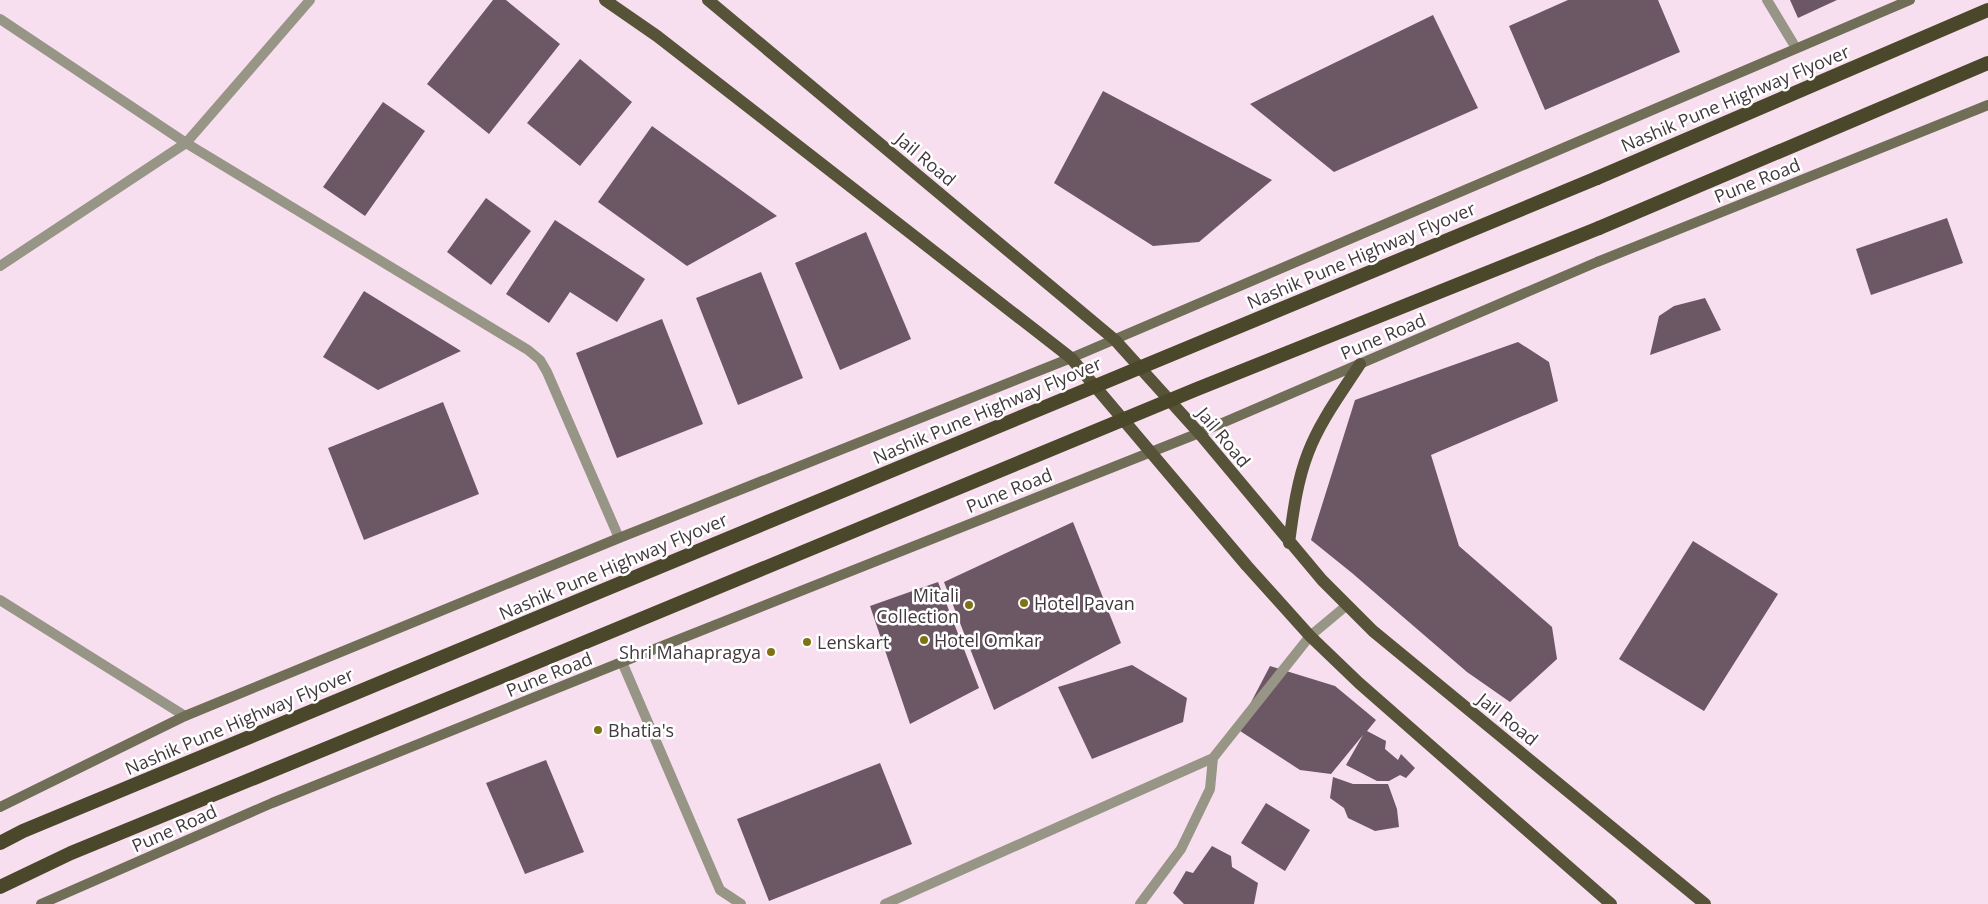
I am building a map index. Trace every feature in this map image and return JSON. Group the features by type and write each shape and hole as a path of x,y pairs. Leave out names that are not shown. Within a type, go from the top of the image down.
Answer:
{"highway":[{"name":"Nashik Pune Highway Flyover","path":"0,843 32,828 1597,178 1988,10"},
{"path":"0,887 71,853 509,674 1197,388 1599,228 1988,63"}],"main road":[{"path":"605,0 657,36 1071,358 1284,609 1310,636 1359,683 1611,904"},
{"name":"Jail Road","path":"708,0 1115,340 1199,433 1290,543 1346,606 1705,904"},
{"path":"0,807 185,716 619,538 1115,340 1910,0"},
{"name":"Pune Road","path":"41,904 272,803 1199,433 1597,262 1988,105"},
{"path":"1290,543 1293,515 1307,454 1320,426 1360,364"}],"street":[{"path":"0,266 186,144 310,0"},
{"path":"1767,0 1796,48"},
{"path":"0,19 186,144 540,360 547,372 619,538"},
{"path":"0,600 185,716"},
{"path":"885,904 1213,758 1310,636 1346,606"},
{"path":"622,662 720,890 741,904"},
{"path":"1140,904 1182,849 1210,789 1213,758"}],"building":[{"path":"493,0 506,0 560,44 489,134 427,84"},
{"path":"1568,0 1658,0 1680,52 1545,110 1509,26"},
{"path":"1790,0 1837,0 1798,18"},
{"path":"1433,15 1478,108 1334,172 1250,104"},
{"path":"580,59 632,102 580,166 527,123"},
{"path":"1103,91 1272,180 1199,242 1153,246 1054,183"},
{"path":"383,102 425,131 365,216 323,187"},
{"path":"652,126 777,216 687,266 598,202"},
{"path":"486,198 531,231 491,285 447,252"},
{"path":"1947,218 1963,263 1871,295 1856,249"},
{"path":"555,220 645,279 617,322 570,292 549,323 506,294"},
{"path":"866,232 911,339 840,370 795,263"},
{"path":"761,272 803,378 738,405 696,298"},
{"path":"364,291 461,351 378,390 323,357"},
{"path":"1705,298 1721,330 1650,355 1659,316 1674,306"},
{"path":"662,319 703,424 617,458 576,353"},
{"path":"1518,342 1549,362 1558,401 1431,455 1459,546 1552,627 1557,659 1510,702 1467,672 1311,540 1355,400"},
{"path":"443,402 479,494 364,540 328,448"},
{"path":"1073,522 1121,643 994,710 944,582"},
{"path":"1693,541 1778,594 1704,711 1619,659"},
{"path":"938,582 979,688 910,724 870,606"},
{"path":"1132,665 1187,698 1183,722 1092,759 1058,687"},
{"path":"1270,666 1335,686 1376,720 1367,731 1386,741 1385,749 1398,760 1401,754 1415,768 1406,778 1400,775 1389,781 1377,781 1346,765 1363,735 1331,774 1300,770 1237,729"},
{"path":"546,760 584,852 525,874 486,783"},
{"path":"880,763 912,844 769,901 737,819"},
{"path":"1333,777 1353,784 1388,784 1397,809 1399,827 1375,831 1348,818 1344,808 1330,798"},
{"path":"1266,803 1310,830 1285,871 1241,843"},
{"path":"1212,846 1231,856 1232,867 1258,883 1254,904 1184,904 1173,893 1186,871 1193,873"}],"place":[{"name":"Hotel Pavan","path":"1024,603"},
{"name":"Mitali Collection","path":"969,605"},
{"name":"Hotel Omkar","path":"924,640"},
{"name":"Lenskart","path":"807,642"},
{"name":"Shri Mahapragya","path":"771,652"},
{"name":"Bhatia's","path":"598,730"}]}
